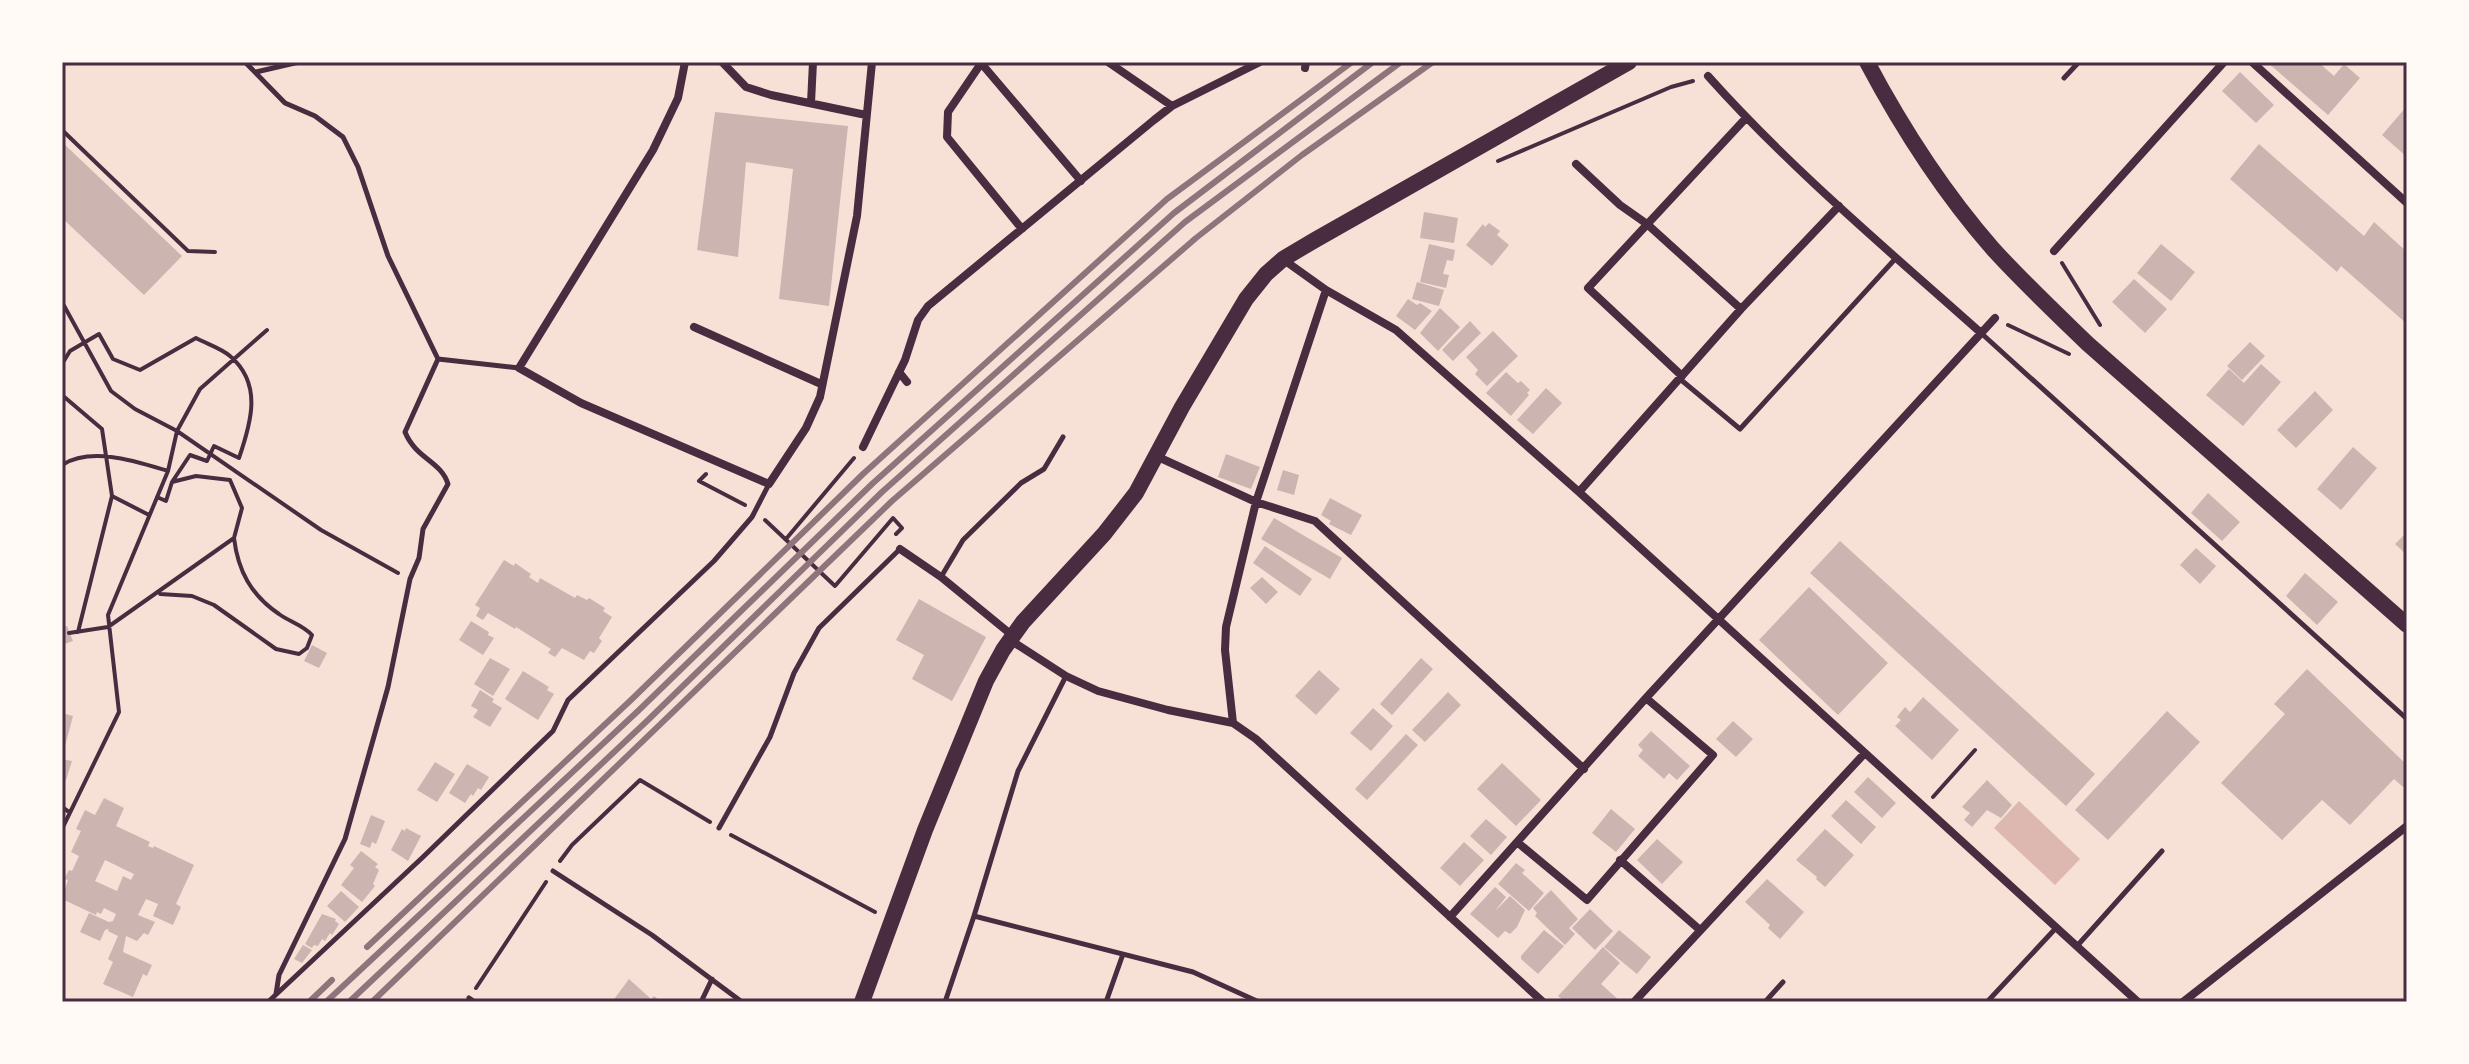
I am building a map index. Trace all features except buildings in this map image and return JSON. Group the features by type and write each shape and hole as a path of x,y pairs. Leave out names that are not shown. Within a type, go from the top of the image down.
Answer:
{"main road":[{"path":"862,1002 891,920 986,681 1012,638 1120,514 1229,324 1266,274 1283,259 1629,62"},
{"path":"1867,62 1948,192 1993,249 2088,344 2405,619"}],"street":[{"path":"685,62 678,98 653,150 519,368 581,403 769,484 806,428 820,397 857,216 872,62"},
{"path":"722,62 746,87 866,115"},
{"path":"811,103 813,62"},
{"path":"1022,229 947,137 948,112 981,62 1081,181"},
{"path":"1108,62 1172,106"},
{"path":"863,447 899,372 918,320 928,306 1172,106 1260,62"},
{"path":"2054,251 2224,62"},
{"path":"2252,62 2407,203"},
{"path":"1708,76 1746,118 1839,206 1981,333"},
{"path":"1681,377 1588,288 1746,118"},
{"path":"1576,164 1741,309"},
{"path":"1579,492 1741,309 1839,206"},
{"path":"1283,259 1326,290 1396,330 1579,492 2138,1002"},
{"path":"1233,723 1225,650 1226,627 1256,502 1326,290"},
{"path":"1450,917 1646,698 1995,318"},
{"path":"694,327 821,384"},
{"path":"899,372 907,382"},
{"path":"1156,456 1256,502 1315,521 1584,769"},
{"path":"900,549 941,577 1012,638 1066,676 1098,691 1133,702 1233,723 1256,739 1543,1002"},
{"path":"1517,842 1587,900 1713,755 1646,698"},
{"path":"1634,1002 1864,754"},
{"path":"2183,1002 2407,826"},
{"path":"1620,860 1700,930"}],"lane":[{"path":"245,62 285,103 315,116 343,137 358,167 388,256 438,359"},
{"path":"255,72 299,62"},
{"path":"2064,78 2079,62"},
{"path":"1681,377 1740,429 1897,257"},
{"path":"1981,333 2407,719"},
{"path":"438,359 519,368"},
{"path":"276,995 279,975 345,839 388,687 423,529 448,484 444,474 411,447 405,432 438,359"},
{"path":"941,577 963,540 1021,483 1044,469 1063,437"},
{"path":"268,1002 553,731 568,700 714,561 752,517 769,484"},
{"path":"719,828 770,737 794,673 819,628 900,549"},
{"path":"945,1002 1018,771 1066,676"},
{"path":"2077,946 2162,851"},
{"path":"553,871 652,935 742,1002"},
{"path":"974,916 1193,972 1259,1002"},
{"path":"1987,1002 2056,928"},
{"path":"1106,1002 1123,954"},
{"path":"701,1002 712,979"},
{"path":"1765,1002 1783,982"}],"path":[{"path":"1495,162 1671,87 1708,76"},
{"path":"62,130 188,251 215,252"},
{"path":"2054,251 2100,325"},
{"path":"62,302 111,391 135,409 177,431 321,530 410,579"},
{"path":"1995,318 2072,356 2079,354"},
{"path":"63,825 119,712 108,627 111,603 168,471 177,431 200,389 267,330"},
{"path":"62,364 70,351 99,334 113,359 140,370 196,338 234,360 252,391 252,422 239,458 214,446 207,461 190,455 172,482 166,501 157,497"},
{"path":"62,395 102,429 112,496 78,632"},
{"path":"786,539 863,447"},
{"path":"62,465 68,461 94,457 135,461 168,471"},
{"path":"717,479 704,473 699,481 751,508"},
{"path":"158,594 192,596 214,605 276,649 299,654 308,649 312,635 258,597 241,575 234,538 242,508 230,480 196,476 172,482"},
{"path":"112,496 149,515"},
{"path":"763,518 835,586 893,518 902,528 892,539"},
{"path":"69,633 108,627 234,538"},
{"path":"1923,807 1975,750"},
{"path":"472,1000 572,845 640,780 719,828 891,920"},
{"path":"62,807 69,812"}],"shaded area":[{"path":"2019,801 2080,859 2055,885 1994,828"}],"railway":[{"path":"367,947 631,700 863,474 1167,199 1352,62"},
{"path":"326,1002 638,711 872,484 1174,213 1373,62"},
{"path":"349,1002 648,720 882,492 1185,222 1401,62"},
{"path":"372,1002 892,501 1196,238 1302,155 1433,62"},
{"path":"309,1002 332,980"}]}
